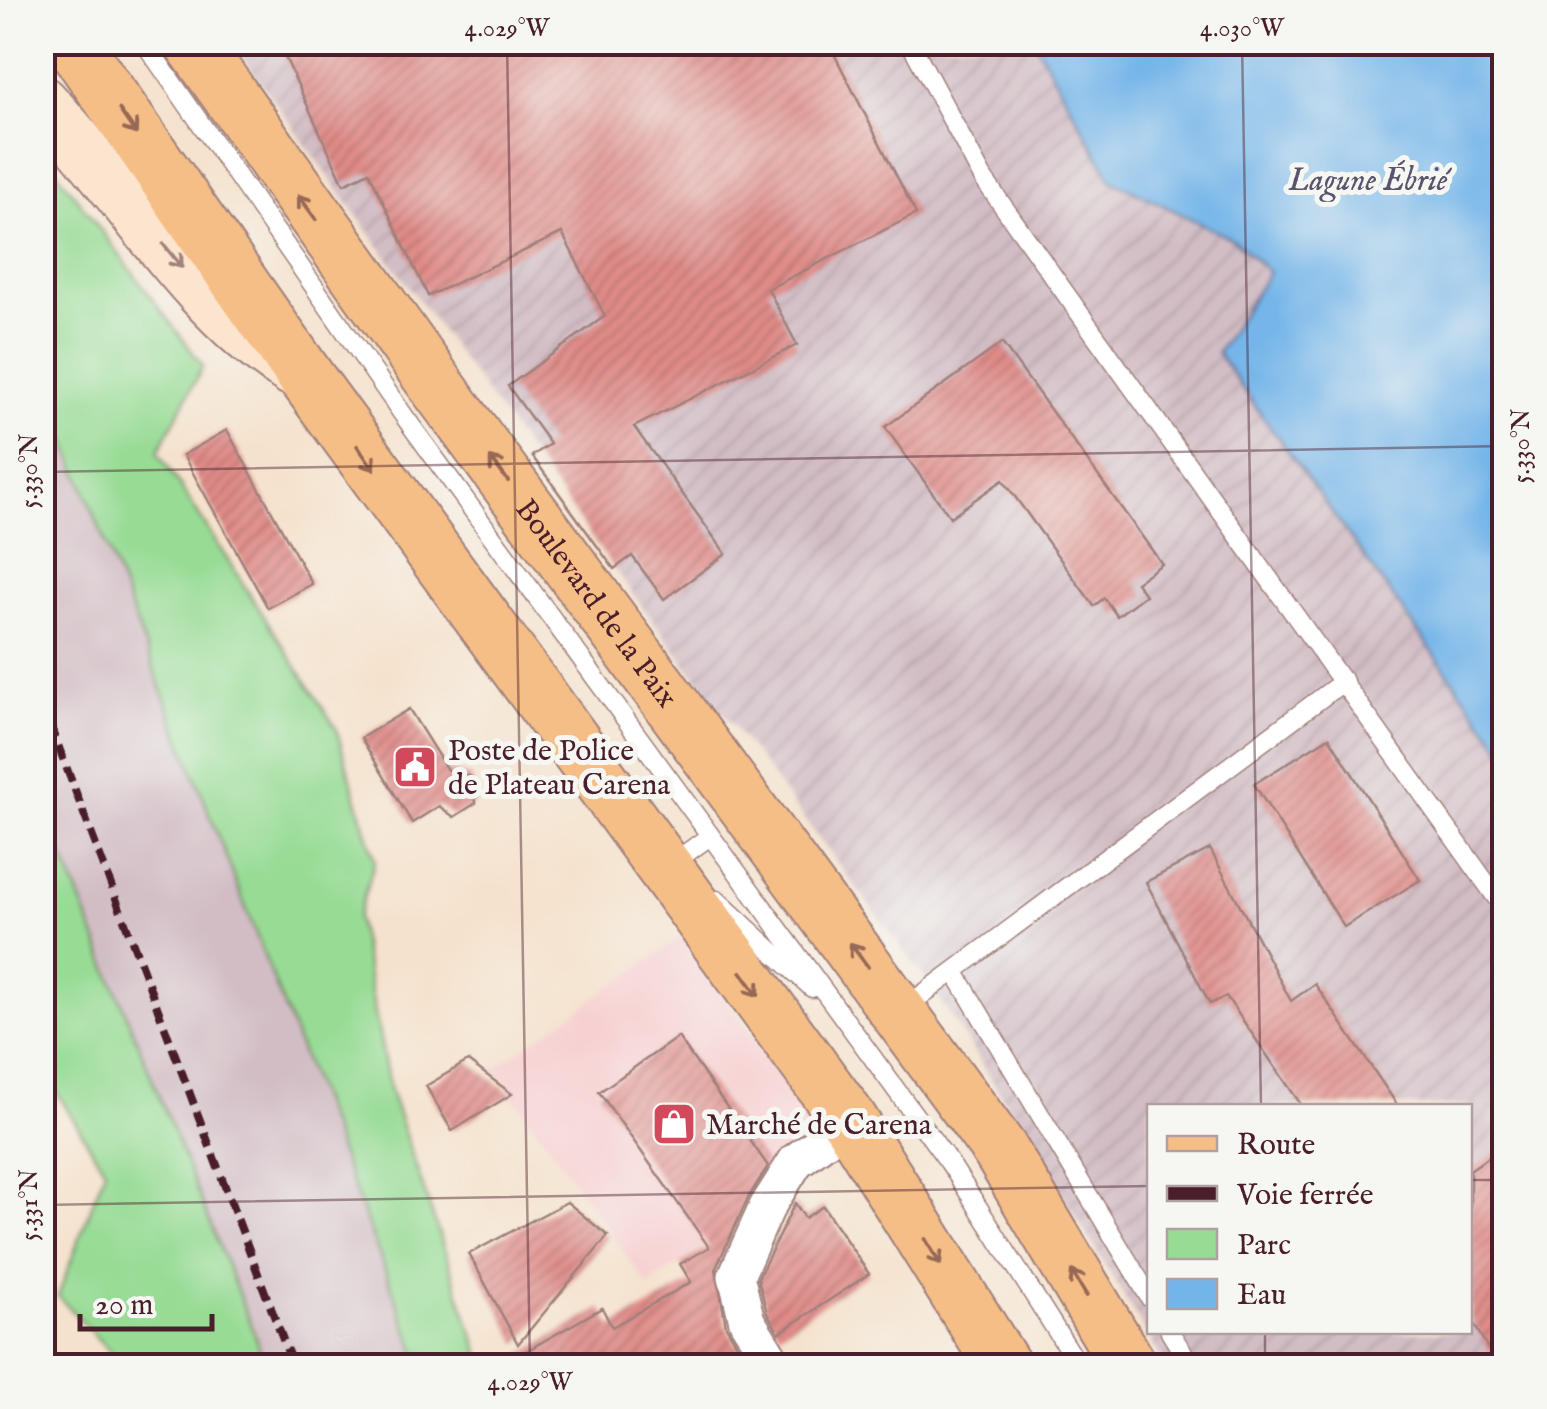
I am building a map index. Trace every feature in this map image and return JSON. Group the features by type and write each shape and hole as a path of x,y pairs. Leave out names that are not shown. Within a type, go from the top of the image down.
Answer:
{"main road":[{"path":"72,42 308,380 850,1121 1003,1366"},
{"name":"Boulevard de la Paix","path":"192,42 428,374 1000,1150 1129,1366"},
{"path":"42,101 209,301 259,350 308,380"}],"street":[{"path":"775,1366 747,1321 736,1276 767,1208 796,1161 850,1121"}],"lane":[{"name":"Boulevard de la Paix","path":"144,42 404,416 950,1164 1078,1366"},
{"path":"154,42 181,100"},
{"path":"910,42 983,178 1504,908"},
{"path":"901,1011 1344,681"},
{"path":"630,820 842,1015"},
{"path":"665,868 710,836"},
{"path":"954,971 1147,1293"},
{"path":"1171,1334 1192,1366"}],"shaded area":[{"path":"232,43 1035,43 1112,180 1234,240 1269,273 1217,353 1504,751 1504,1366 1166,1366 1028,1136 932,987 614,569"},
{"path":"42,381 422,1366 265,1366 44,809"},
{"name":"Marché de Carena","path":"682,937 836,1154 648,1286 494,1069"}],"green space":[{"path":"43,153 203,366 158,452 336,728 375,861 357,918 390,1091 484,1366 422,1366 43,381"},
{"path":"44,809 265,1366 123,1366 58,1296 105,1170 43,1070"}],"water":[{"name":"Lagune Ébrié","path":"1035,43 1504,43 1504,751 1217,353 1269,272 1234,240 1112,180"}],"building":[{"path":"278,42 828,42 916,214 768,289 797,345 634,427 726,554 664,599 632,556 614,569 532,456 550,444 508,386 605,316 562,233 428,296 369,172 344,184"},
{"path":"1002,343 1162,564 1136,582 1145,595 1117,616 1104,598 1094,606 1003,480 950,517 885,427"},
{"path":"227,430 312,584 268,608 183,455"},
{"path":"409,709 447,770 472,777 476,803 454,817 439,806 412,823 361,738"},
{"path":"1329,737 1420,880 1344,927 1254,784"},
{"path":"1210,849 1291,1001 1315,984 1397,1104 1301,1104 1226,996 1210,1004 1146,882"},
{"path":"678,1037 768,1166 748,1198 716,1268 726,1326 744,1356 728,1366 500,1366 602,1308 612,1327 691,1282 680,1264 709,1247 599,1092"},
{"path":"468,1061 512,1094 452,1131 426,1086"},
{"path":"1504,1146 1504,1366 1498,1366 1472,1320 1472,1169"},
{"path":"567,1202 608,1236 518,1344 469,1254"},
{"path":"795,1203 805,1218 823,1206 869,1274 779,1333 767,1313 758,1278"}],"railway":[{"path":"42,703 293,1366"}],"place":[{"name":"Poste de Police de Plateau Carena","path":"415,767"},
{"name":"Marché de Carena","path":"674,1124"}]}
